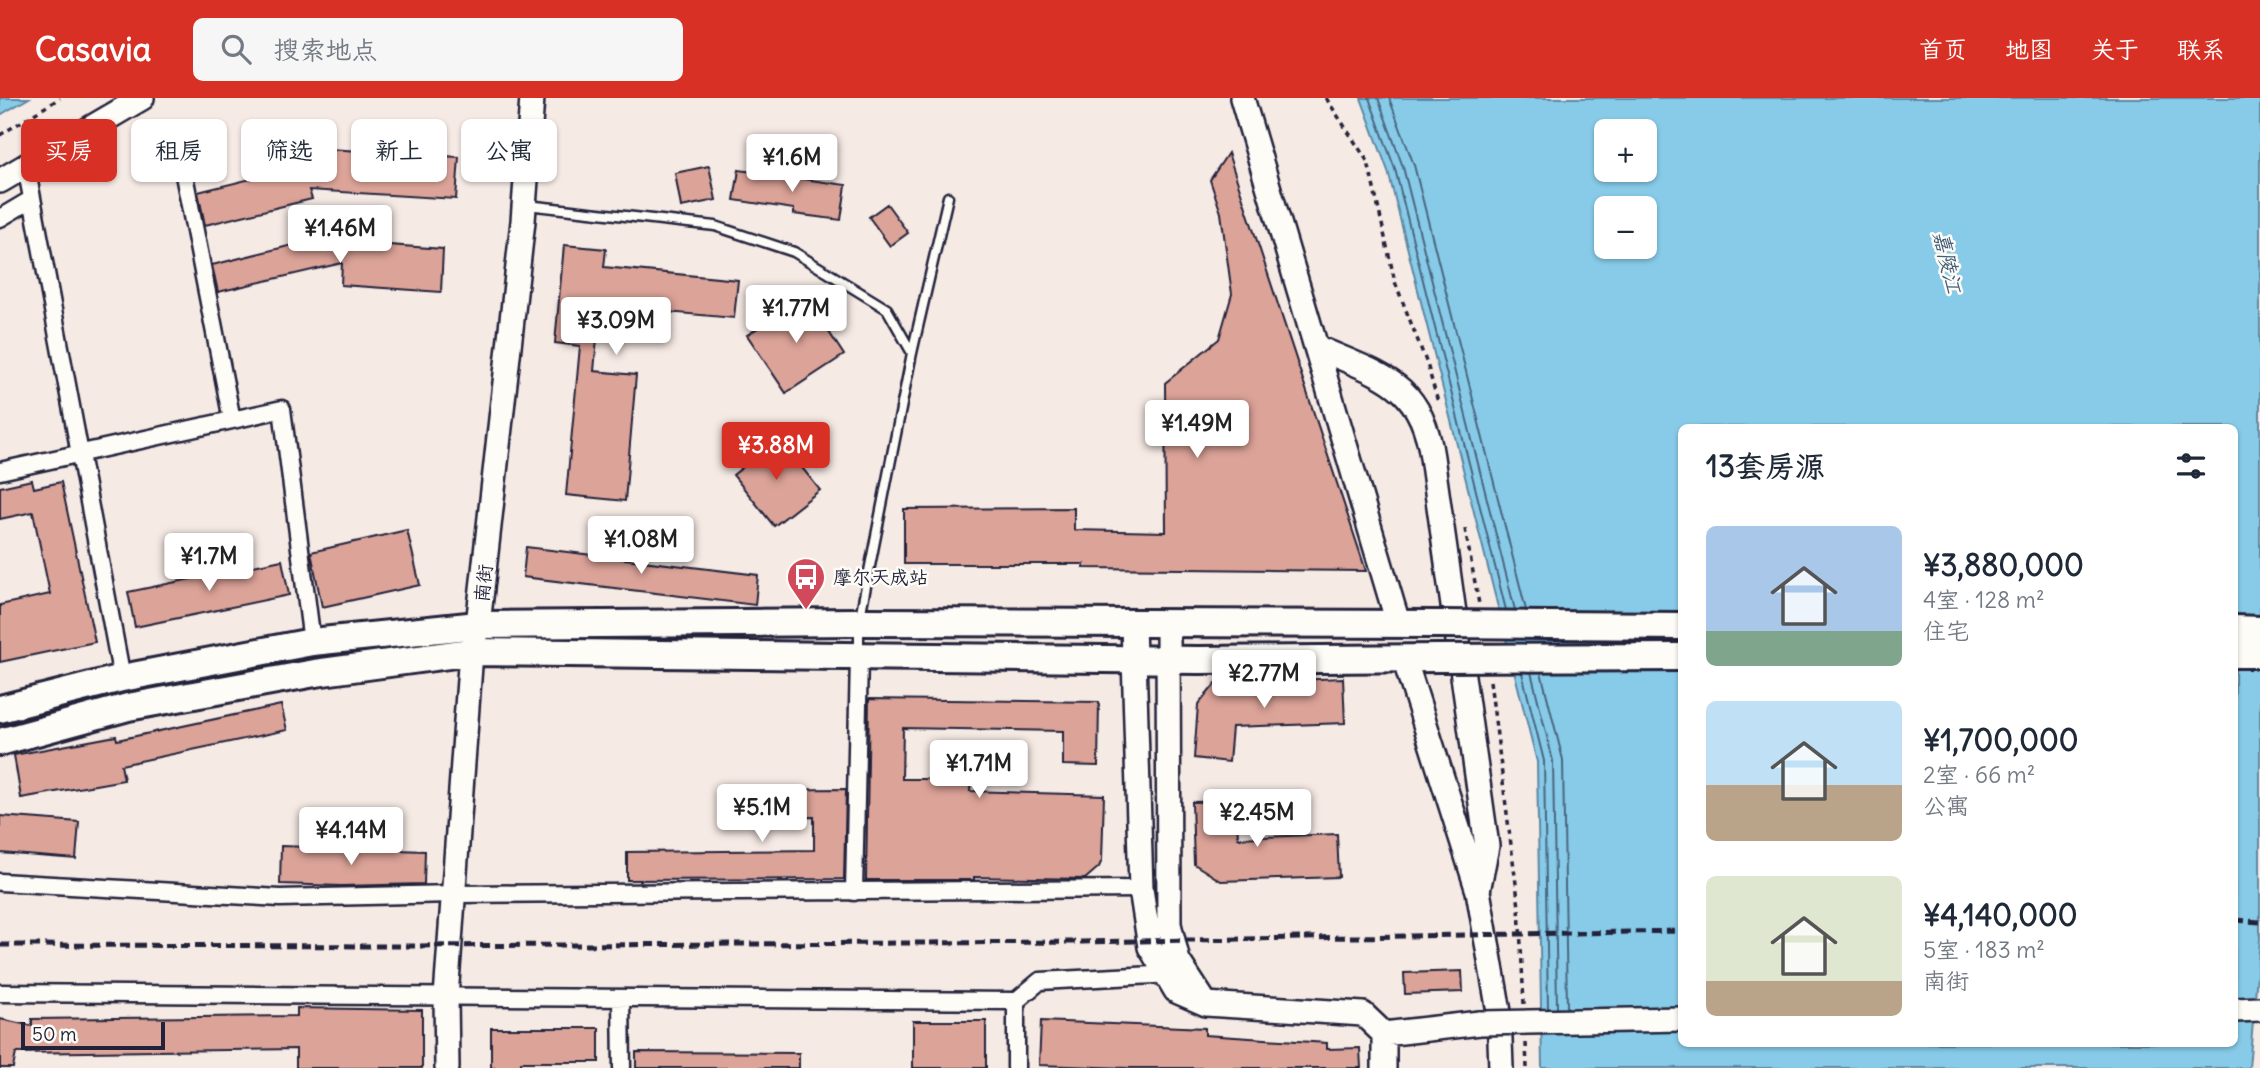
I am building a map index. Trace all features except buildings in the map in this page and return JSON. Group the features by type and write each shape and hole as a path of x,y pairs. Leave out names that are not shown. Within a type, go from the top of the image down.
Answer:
{"main road":[{"path":"0,709 122,678 312,642 478,625 859,622 1678,626"},
{"path":"2238,629 2260,630"},
{"path":"0,742 128,707 315,673 471,652 1133,659 1678,657"},
{"path":"2238,654 2260,654"}],"street":[{"path":"106,119 142,98"},
{"name":"南街","path":"447,1068 446,997 471,652 478,625 524,205 532,98"},
{"path":"1242,98 1398,623"},
{"path":"0,181 21,169"},
{"path":"29,182 122,678"},
{"path":"185,182 232,420"},
{"path":"0,218 32,199"},
{"path":"1316,347 1367,368 1396,385 1418,410 1428,433 1488,846 1478,891"},
{"path":"0,471 282,410 312,642"},
{"path":"1133,624 1141,889 1150,947 1175,974"},
{"path":"1168,624 1169,924 1174,950 1176,992 1206,1004 1363,1014 1384,1034 1384,1068"},
{"path":"854,892 859,657"},
{"path":"1404,658 1478,891 1499,1012 1501,1068"},
{"path":"0,882 280,898 454,894 1141,889"},
{"path":"0,993 1016,1002 1040,981 1175,974"},
{"path":"621,998 622,1068"},
{"path":"1016,1002 1016,1068"},
{"path":"2238,1010 2260,1009"},
{"path":"1384,1034 1480,1023 1678,1020"}],"lane":[{"path":"859,657 859,622 912,353 948,197"},
{"path":"524,205 715,226 794,252 887,309 912,353"}],"path":[{"path":"0,135 60,98"}],"water":[{"path":"0,98 29,98 0,115"},
{"name":"嘉陵江","path":"1361,98 2260,98 2260,939 2249,1068 1542,1068 1537,762 1388,171"}],"railway":[{"path":"2238,920 2260,922"},
{"path":"0,945 405,946 1082,942 1678,931"}],"place":[{"name":"摩尔天成站","path":"806,611"}]}
